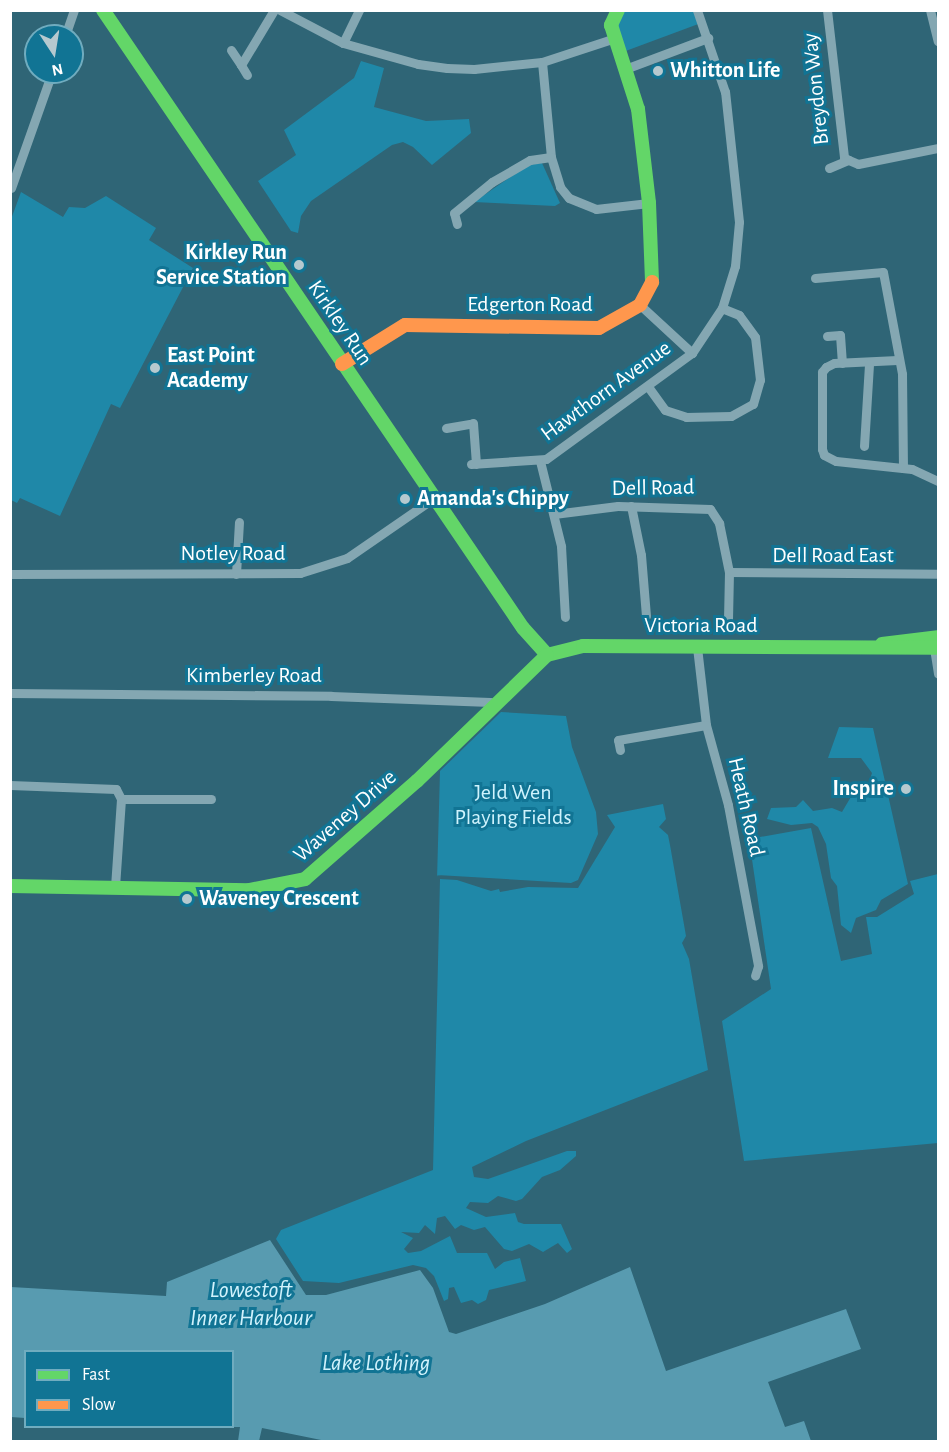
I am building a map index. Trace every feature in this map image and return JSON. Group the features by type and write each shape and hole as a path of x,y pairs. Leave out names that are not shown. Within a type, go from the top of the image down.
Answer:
{"street":[{"name":"Kirkley Run","path":"103,10 523,628 547,655"},
{"path":"241,65 274,10"},
{"path":"280,10 343,43 418,64 447,68 474,69 542,62 615,38"},
{"path":"343,43 359,10"},
{"name":"Hawthorn Avenue","path":"446,428 473,423 474,464 540,461 649,388 692,353 722,308 735,266 739,222 730,119 708,38 697,10"},
{"name":"Breydon Way","path":"827,10 841,147 848,160 858,164 939,148"},
{"path":"930,10 939,41"},
{"path":"616,13 611,25 638,109 649,203 653,279 640,305 692,353"},
{"path":"626,69 708,38"},
{"path":"231,50 247,75"},
{"path":"542,62 551,157 560,187 582,206 596,209 649,203"},
{"path":"11,188 48,84"},
{"path":"454,213 510,169 530,160 551,157"},
{"name":"Breydon Way","path":"829,168 848,160"},
{"path":"444,209 454,213"},
{"path":"454,213 456,224"},
{"path":"814,278 883,272 902,386 903,468"},
{"name":"Edgerton Road","path":"342,364 405,325 599,328 640,305"},
{"path":"649,388 665,410 686,417 731,416 753,404 760,380 755,337 740,315 722,308"},
{"path":"840,334 842,363"},
{"path":"827,336 851,334"},
{"path":"897,360 868,364 834,363 822,372 824,455 836,461 903,468 939,481"},
{"path":"864,446 868,364"},
{"path":"540,461 562,554 566,617"},
{"name":"Notley Road","path":"10,574 300,573 334,564 434,498"},
{"path":"631,506 642,563 646,616"},
{"name":"Dell Road","path":"554,514 631,506 710,509 719,523 729,572 728,618"},
{"path":"236,574 238,522"},
{"name":"Dell Road East","path":"729,572 939,574"},
{"path":"937,645 939,674"},
{"name":"Victoria Road","path":"547,655 583,646 856,648 937,645"},
{"name":"Heath Road","path":"697,647 706,724 728,805 758,966 755,976"},
{"name":"Waveney Drive","path":"10,886 249,890 305,879 330,861 547,655"},
{"name":"Kimberley Road","path":"10,693 331,696 490,702 496,705"},
{"path":"607,742 706,724"},
{"path":"618,740 620,750"},
{"path":"10,785 111,787 121,799 115,888"},
{"path":"121,799 211,799"}],"green space":[{"path":"622,10 696,11 701,23 623,52 616,18"},
{"path":"361,61 384,68 374,107 426,121 469,119 471,133 432,165 413,147 403,142 392,145 311,201 301,216 298,233 291,231 258,181 296,155 284,130 354,78"},
{"path":"542,163 560,203 555,206 474,202 528,165"},
{"path":"21,192 63,217 69,207 85,208 106,196 156,228 149,240 193,268 120,408 111,404 60,516 20,498 17,503 11,500 10,222"},
{"name":"Jeld Wen Playing Fields","path":"501,712 566,716 572,747 596,812 598,834 578,880 571,883 437,875 440,771"},
{"path":"839,727 873,728 908,884 881,900 876,910 856,918 851,933 841,925 837,886 831,878 826,844 818,827 812,823 791,825 767,819 771,808 796,807 803,800 813,811 832,808 842,812 852,795 868,785 872,773 861,758 828,758"},
{"path":"663,804 666,819 659,827 668,835 686,936 682,943 689,959 708,1070 526,1141 472,1167 474,1177 488,1179 567,1151 576,1151 576,1156 560,1170 542,1177 522,1199 516,1201 498,1196 488,1203 470,1202 466,1208 486,1217 515,1213 518,1222 524,1224 561,1224 572,1249 567,1253 558,1243 543,1252 529,1244 512,1251 504,1249 485,1227 474,1230 461,1225 455,1229 445,1216 437,1218 435,1234 425,1225 419,1233 401,1232 413,1238 404,1249 408,1253 421,1251 450,1236 457,1253 487,1253 495,1269 504,1262 520,1258 526,1281 489,1290 486,1300 478,1304 472,1300 461,1303 454,1287 449,1288 448,1299 444,1301 434,1276 426,1268 413,1265 339,1283 303,1281 276,1239 281,1230 433,1170 440,879 457,880 491,891 499,889 500,892 528,887 578,888 615,827 607,815"},
{"path":"811,828 841,961 872,954 866,917 877,917 914,894 910,881 938,874 938,1143 744,1161 722,1021 771,989 749,839"}],"water":[{"name":"Lake Lothing","path":"270,1240 306,1295 326,1295 420,1270 433,1288 449,1332 456,1334 545,1304 630,1267 666,1371 846,1309 861,1349 768,1382 785,1427 804,1421 811,1441 331,1442 262,1428 259,1441 238,1441 240,1427 234,1427 234,1350 24,1350 24,1418 11,1417 11,1287 166,1296 167,1282"}],"traffic: fast":[{"path":"103,10 523,628 547,655"},
{"path":"618,10 611,25 638,109 649,203 652,282"},
{"path":"882,644 938,637"},
{"path":"547,655 583,646 938,648"},
{"path":"10,886 249,890 305,879 417,781 547,655"}],"traffic: slow":[{"path":"342,364 405,325 599,328 640,305 652,282"}],"place":[{"name":"Whitton Life","path":"658,71"},
{"name":"Kirkley Run Service Station","path":"299,265"},
{"name":"East Point Academy","path":"155,368"},
{"name":"Amanda's Chippy","path":"405,499"},
{"name":"Inspire","path":"906,789"},
{"name":"Waveney Crescent","path":"187,899"}],"water label":[{"name":"Lowestoft Inner Harbour","path":"251,1305"}]}
